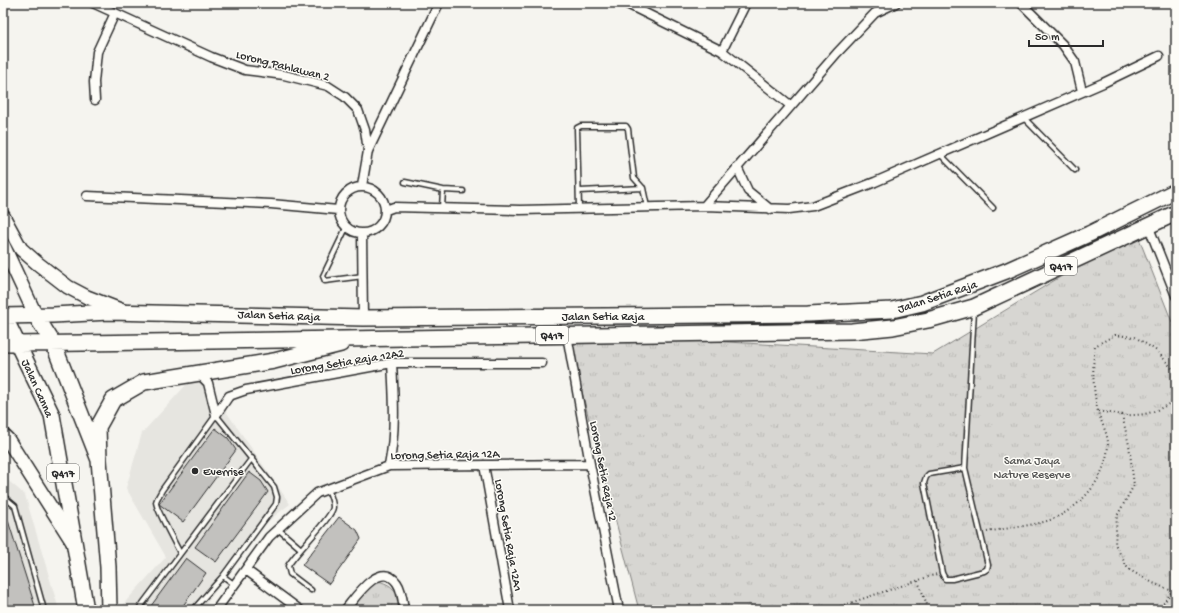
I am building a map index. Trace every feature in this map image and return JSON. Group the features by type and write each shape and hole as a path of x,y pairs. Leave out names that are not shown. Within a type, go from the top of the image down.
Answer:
{"highway":[{"name":"Jalan Setia Raja","path":"36,316 127,312 364,318 816,314 892,310 922,303 1006,271 1089,234 1176,191"},
{"name":"Jalan Setia Raja","path":"53,343 852,331 893,327 928,320 974,307 1176,213"},
{"path":"1089,234 1096,237 1103,236 1140,220 1146,222 1148,225"},
{"path":"922,303 934,307 962,300 969,302 974,307"},
{"name":"Q417","path":"3,314 36,316"},
{"name":"Jalan Canna","path":"3,314 10,344 52,415 77,549 86,610"},
{"path":"36,316 53,343 99,460"},
{"path":"109,610 108,567 99,460 98,427 113,400 144,382 274,361 365,338"},
{"name":"Q417","path":"10,344 53,343"}],"main road":[{"path":"3,216 21,249 37,263 68,287 87,297 127,312"},
{"path":"3,245 36,316"},
{"path":"3,435 8,440 77,549"}],"street":[{"name":"Lorong Pahlawan 2","path":"93,3 211,57 245,70 284,75 328,86 345,96 358,110 365,130 368,151"},
{"path":"362,186 368,151 439,3"},
{"path":"624,3 638,6 722,51 790,105"},
{"path":"722,51 746,3"},
{"path":"704,206 790,105 875,13 896,3"},
{"path":"1023,4 1063,45 1071,56 1075,62 1082,91"},
{"path":"95,100 94,82 97,52 115,13"},
{"path":"386,210 394,207 520,210 704,206 770,209 814,206 1103,83 1159,56"},
{"path":"737,167 748,191 770,209"},
{"path":"362,186 374,189 382,198 386,210 382,221 374,230 362,233 354,232 346,228 342,223 338,210 341,198 349,189 362,186"},
{"path":"87,196 271,204 338,210"},
{"path":"1148,225 1176,296"},
{"path":"362,233 364,318"},
{"name":"Lorong Setia Raja 12","path":"567,335 590,464 619,610"},
{"path":"389,466 394,440 395,409 392,363"},
{"name":"Lorong Setia Raja 12A2","path":"216,415 229,396 246,390 392,363 542,363"},
{"path":"198,373 208,383 216,415"},
{"name":"Lorong Setia Raja 12A","path":"216,610 269,537 317,493 389,466 590,464"},
{"name":"Lorong Setia Raja 12A1","path":"484,465 510,610"},
{"path":"246,570 300,610"},
{"path":"345,610 369,581 382,575 388,576 397,583 404,610"}],"lane":[{"path":"1022,117 1075,170"},
{"path":"579,208 580,191 577,128 581,126 626,126 628,129 634,178 643,188 647,207"},
{"path":"939,154 993,208"},
{"path":"405,182 443,190 463,191"},
{"path":"580,191 643,188"},
{"path":"442,208 443,190"},
{"path":"346,228 323,276 326,281 331,281 363,276"},
{"path":"965,468 930,474 926,477 924,482 942,573 945,579 952,579 987,570 988,565 965,468 974,307"},
{"path":"180,553 167,525 158,511 156,502 162,490 216,415 274,487 277,497 276,504 223,576 193,610"},
{"path":"138,610 252,458"},
{"path":"311,590 290,574 288,569 289,564 300,548 327,520 332,511 333,507 328,489"},
{"path":"3,496 15,506 44,610"},
{"path":"3,504 10,502"},
{"path":"277,529 300,548"},
{"path":"223,576 234,585"}],"path":[{"path":"980,533 1050,520 1070,508 1086,495 1102,475 1108,444 1098,412 1092,368 1095,346 1114,335 1135,337 1157,351 1176,373"},
{"path":"1098,412 1122,415 1145,415 1167,405 1176,399"},
{"path":"1122,415 1134,485 1117,516 1115,544 1128,569 1172,592"},
{"path":"829,610 942,573"},
{"path":"918,581 929,610"},
{"path":"1159,610 1176,585"}],"shaded area":[{"path":"200,374 290,504 263,525 202,610 118,610 166,557 126,488 142,433 186,385"},
{"path":"3,476 25,495 59,610 3,610"}],"green space":[{"name":"Sama Jaya Nature Reserve","path":"1136,231 1176,332 1176,610 639,610 567,335 608,335 933,354"},
{"path":"378,581 389,585 392,588 396,595 399,610 350,610 364,590"}],"building":[{"path":"215,428 228,438 236,450 183,522 159,504"},
{"path":"249,472 261,481 268,492 216,562 195,547"},
{"path":"3,511 5,511 35,606 23,610 3,610"},
{"path":"339,517 357,530 361,539 329,584 302,565"},
{"path":"186,558 206,573 180,610 148,610"}],"place":[{"name":"Everrise","path":"195,471"}]}
